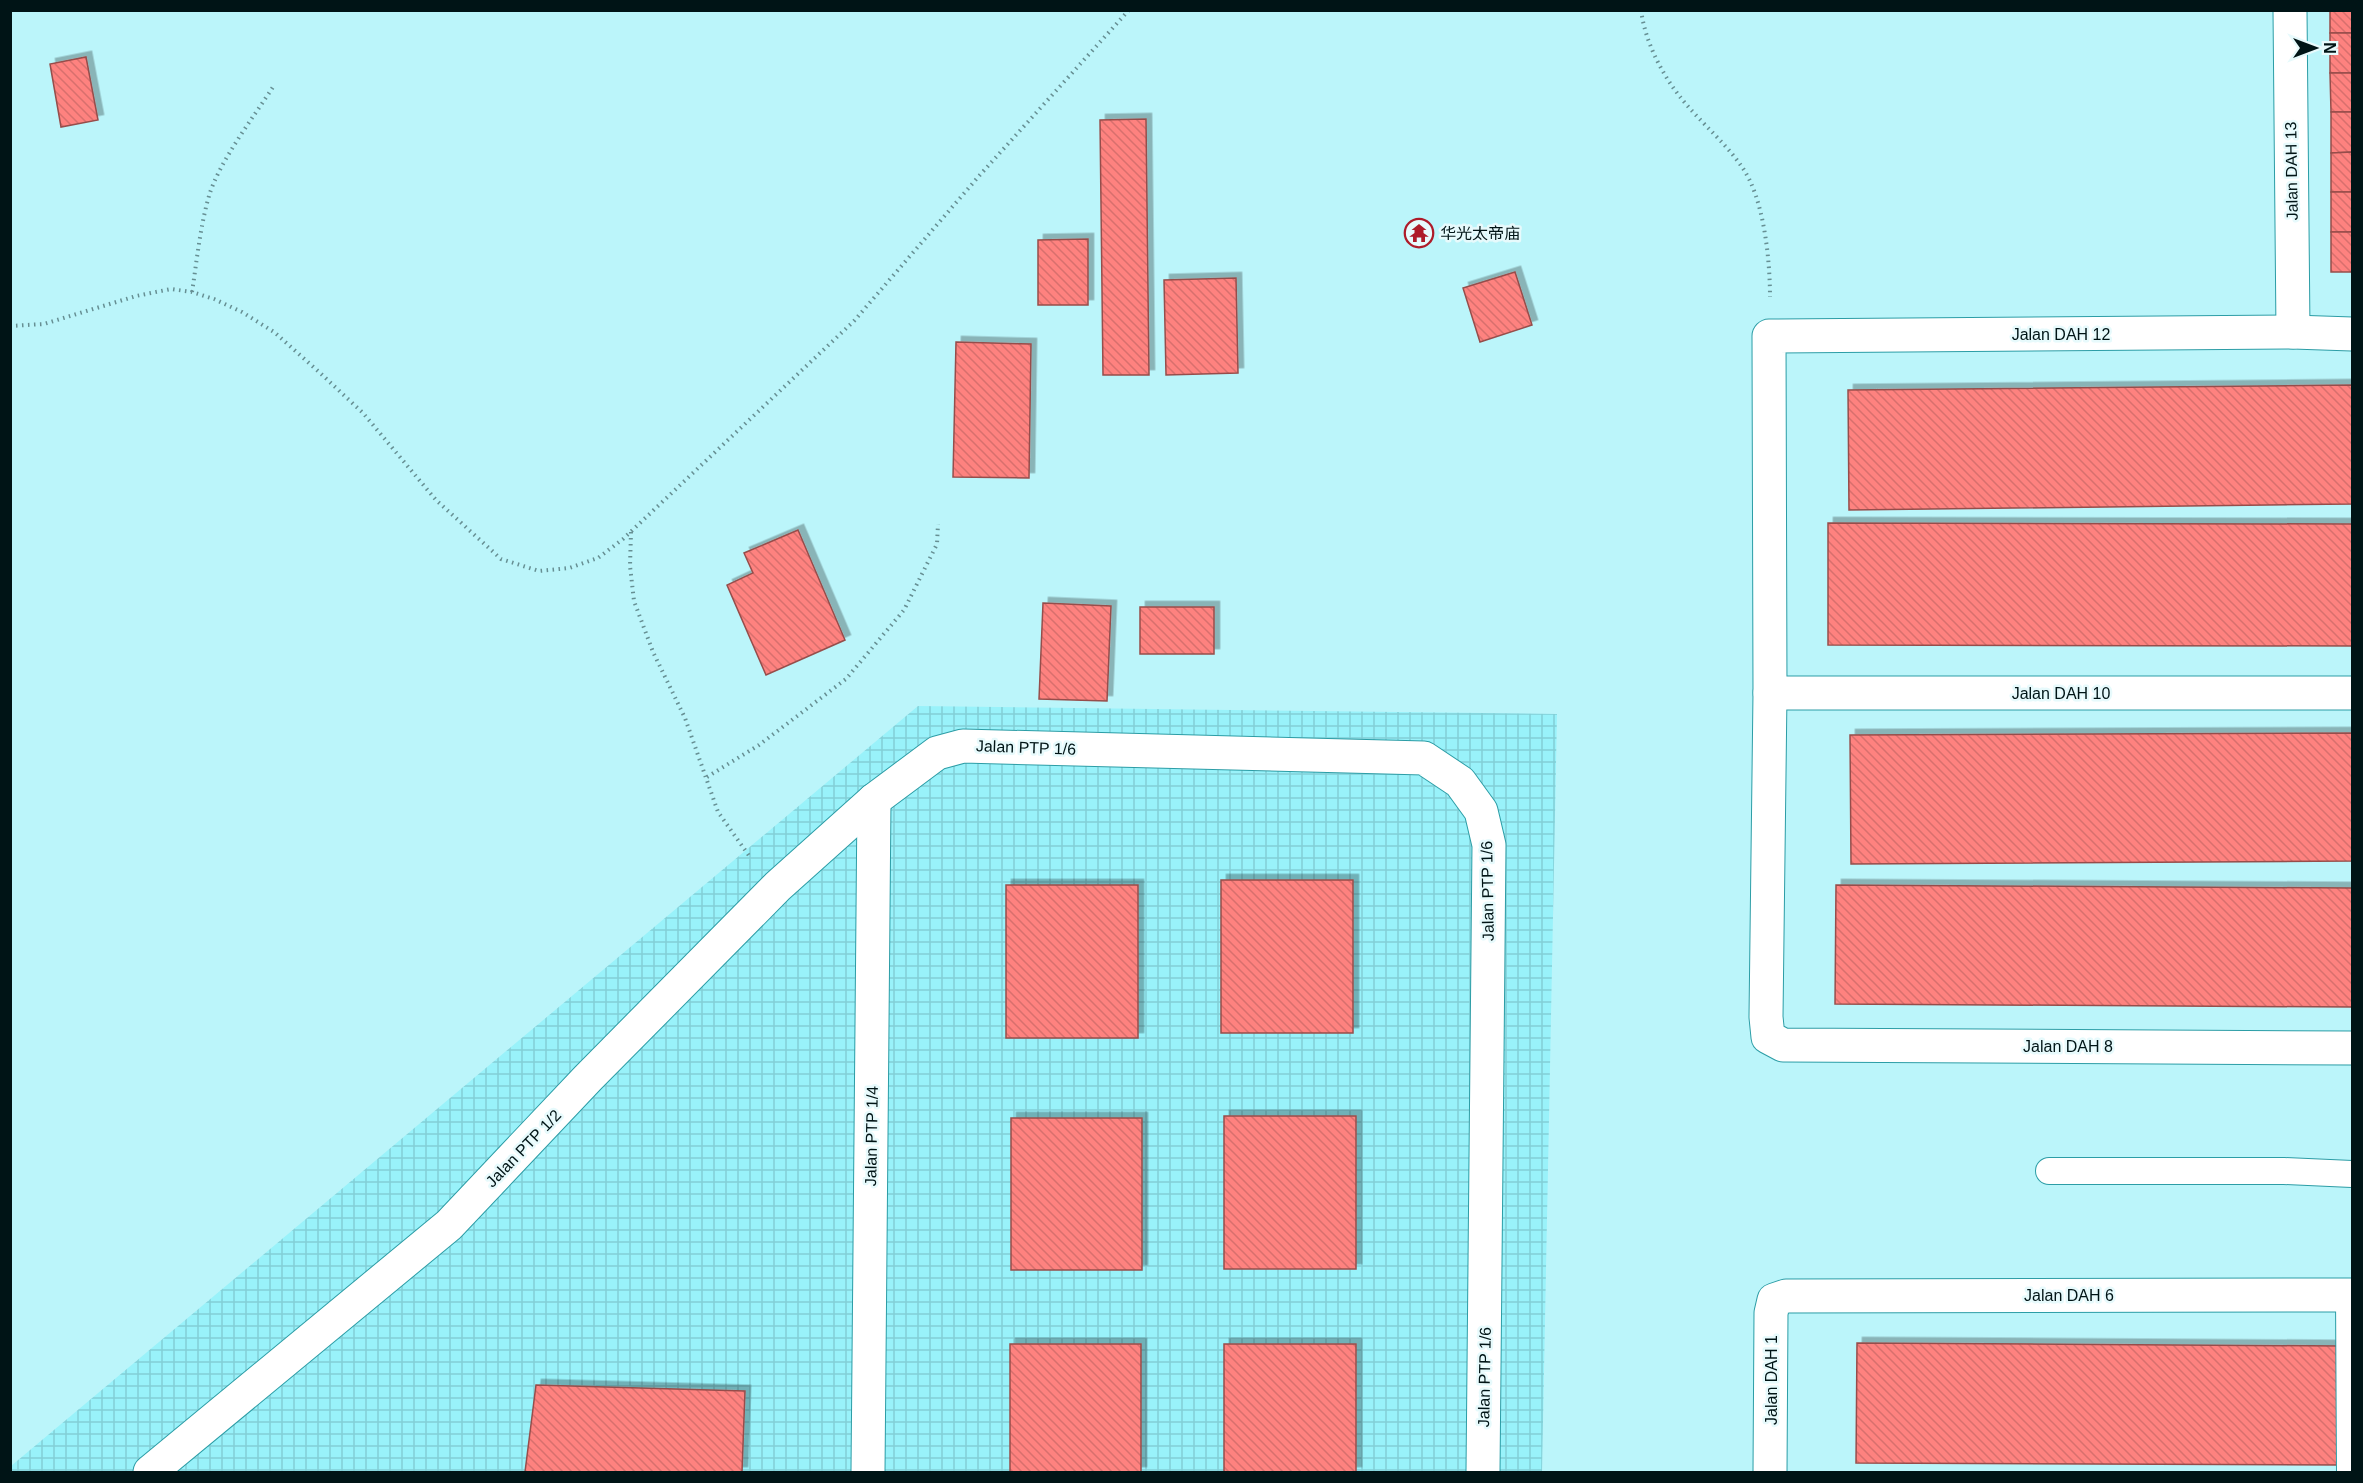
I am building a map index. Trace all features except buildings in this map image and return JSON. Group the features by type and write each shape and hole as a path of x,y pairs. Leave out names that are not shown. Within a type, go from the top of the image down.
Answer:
{"street":[{"name":"Jalan DAH 13","path":"2290,10 2293,332"},
{"name":"Jalan DAH 12","path":"1769,336 2293,332 2352,334"},
{"path":"1769,336 1770,693"},
{"name":"Jalan DAH 10","path":"1770,693 2352,693"},
{"name":"Jalan DAH 8","path":"1770,693 1766,1017 1768,1037 1783,1045 2352,1048"},
{"name":"Jalan PTP 1/6","path":"874,800 937,753 963,746 1424,758 1460,782 1481,811 1488,845 1483,1473"},
{"name":"Jalan PTP 1/2","path":"150,1473 449,1225 588,1078 778,886 874,800"},
{"name":"Jalan PTP 1/4","path":"868,1473 874,800"},
{"name":"Jalan DAH 6","path":"1786,1296 2351,1294"},
{"name":"Jalan DAH 1","path":"1770,1473 1771,1313 1774,1300 1786,1296"}],"lane":[{"path":"2049,1171 2284,1171 2352,1174"},
{"path":"2350,1473 2351,1294"}],"path":[{"path":"10,326 44,324 136,296 171,289 192,292 242,312 274,332 363,413 436,500 501,559 539,571 569,568 598,558 631,532 854,321 979,176 1129,10"},
{"path":"1641,10 1643,26 1659,65 1681,98 1744,168 1758,204 1770,271 1769,336"},
{"path":"192,292 209,194 226,160 273,87"},
{"path":"707,777 759,745 846,679 904,610 937,544 939,524"},
{"path":"631,532 630,566 634,601 653,652 685,718 718,812 748,856 778,886"}],"shaded area":[{"path":"918,706 1557,714 1542,1472 11,1472 11,1466"}],"place":[{"name":"华光太帝庙","path":"1419,233"}]}
